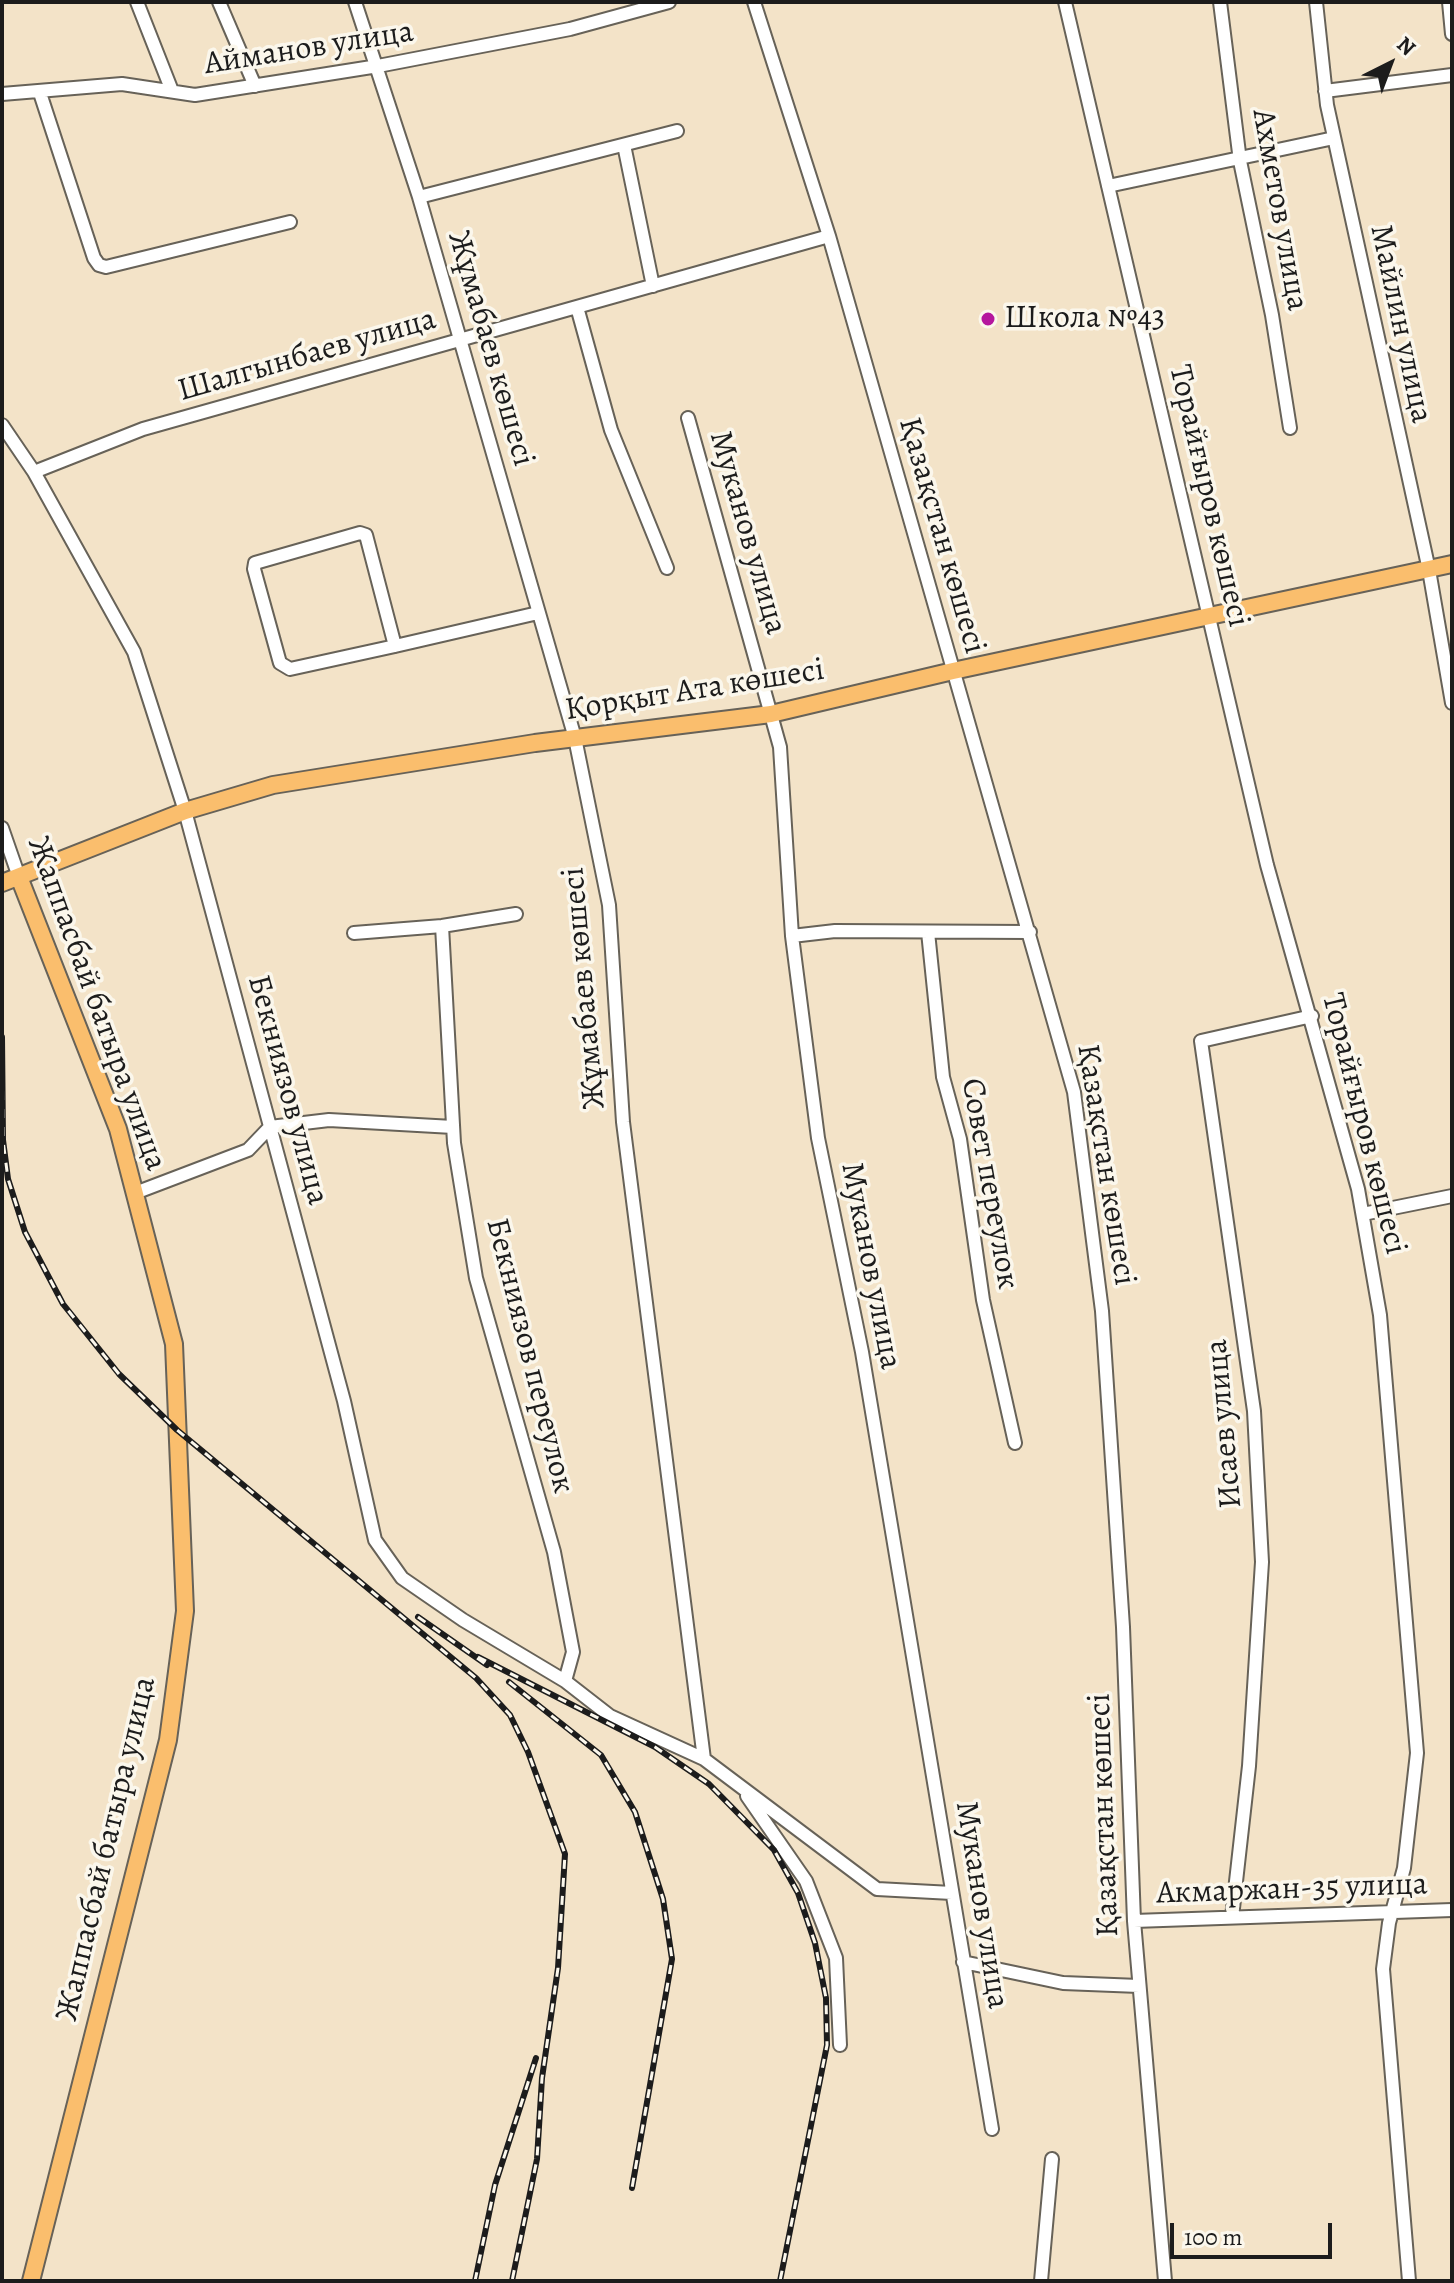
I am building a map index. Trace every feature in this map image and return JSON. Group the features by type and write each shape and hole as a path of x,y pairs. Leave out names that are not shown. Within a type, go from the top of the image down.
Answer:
{"main road":[{"name":"Қорқыт Ата көшесі","path":"2,883 185,811 273,785 575,738 771,714 953,671 1452,564"},
{"name":"Жаппасбай батыра улица","path":"19,877 118,1129 174,1344 185,1611 168,1740 31,2281"}],"street":[{"path":"137,2 172,91"},
{"path":"219,2 255,86"},
{"name":"Жұмабаев көшесі","path":"355,2 419,197 575,738 609,905 623,1122 704,1759"},
{"name":"Айманов улица","path":"2,94 122,84 195,95 378,66 570,29 669,2"},
{"name":"Қазақстан көшесі","path":"754,2 829,236 1074,1092 1102,1311 1123,1627 1134,1921 1165,2281"},
{"name":"Торайғыров көшесі","path":"1065,2 1267,865 1312,1016 1363,1214 1380,1315 1417,1753 1404,1868 1392,1910 1383,1969 1409,2281"},
{"name":"Ахметов улица","path":"1220,2 1240,161 1272,315 1290,428"},
{"name":"Майлин улица","path":"1316,2 1325,91 1334,138 1429,570 1449,667 1452,703"},
{"path":"1449,2 1452,34"},
{"path":"1325,91 1452,75"},
{"path":"40,93 94,258 99,265 106,267 290,222"},
{"path":"419,197 677,131"},
{"path":"1108,186 1240,161 1334,138"},
{"path":"624,145 653,286"},
{"name":"Шалгынбаев улица","path":"34,472 143,429 829,236"},
{"path":"577,307 611,430 667,568"},
{"name":"Муканов улица","path":"688,418 780,747 792,936 818,1138 864,1367 992,2129"},
{"name":"Бекниязов улица","path":"2,425 34,472 134,652 185,811 344,1401 375,1540 402,1578 463,1620 565,1681 610,1716 704,1759 877,1889 952,1893"},
{"path":"395,646 366,535 360,533 255,563 254,569 284,667 290,669 395,646 538,613"},
{"name":"Жаппасбай батыра улица","path":"2,828 19,877"},
{"path":"354,933 442,926 516,914"},
{"name":"Бекниязов переулок","path":"442,926 453,1127 476,1278 554,1552 573,1652 565,1681"},
{"path":"792,936 835,931 1030,932"},
{"name":"Совет переулок","path":"928,932 943,1077 960,1139 983,1300 1015,1443"},
{"name":"Исаев улица","path":"1232,1917 1249,1766 1262,1562 1254,1411 1201,1041 1312,1016"},
{"path":"135,1193 248,1150 270,1127 329,1120 453,1127"},
{"path":"1363,1214 1452,1196"},
{"path":"740,1786 806,1881 816,1906 836,1958 840,2045"},
{"name":"Акмаржан-35 улица","path":"1134,1921 1452,1910"},
{"path":"963,1962 1063,1983 1139,1986"},
{"path":"1041,2281 1052,2159"}],"railway":[{"path":"2,1037 3,1140 8,1179 25,1232 63,1304 119,1374 177,1430 476,1678 510,1715 528,1752 565,1854 558,1968 542,2078 537,2159 512,2281"},
{"path":"418,1617 487,1665"},
{"path":"478,1657 655,1747 709,1784 774,1850 798,1893 815,1943 826,1998 827,2045 780,2281"},
{"path":"509,1682 601,1755 635,1812 663,1899 672,1959 632,2188"},
{"path":"475,2281 495,2185 536,2058"}],"place":[{"name":"Школа №43","path":"988,319"}]}
